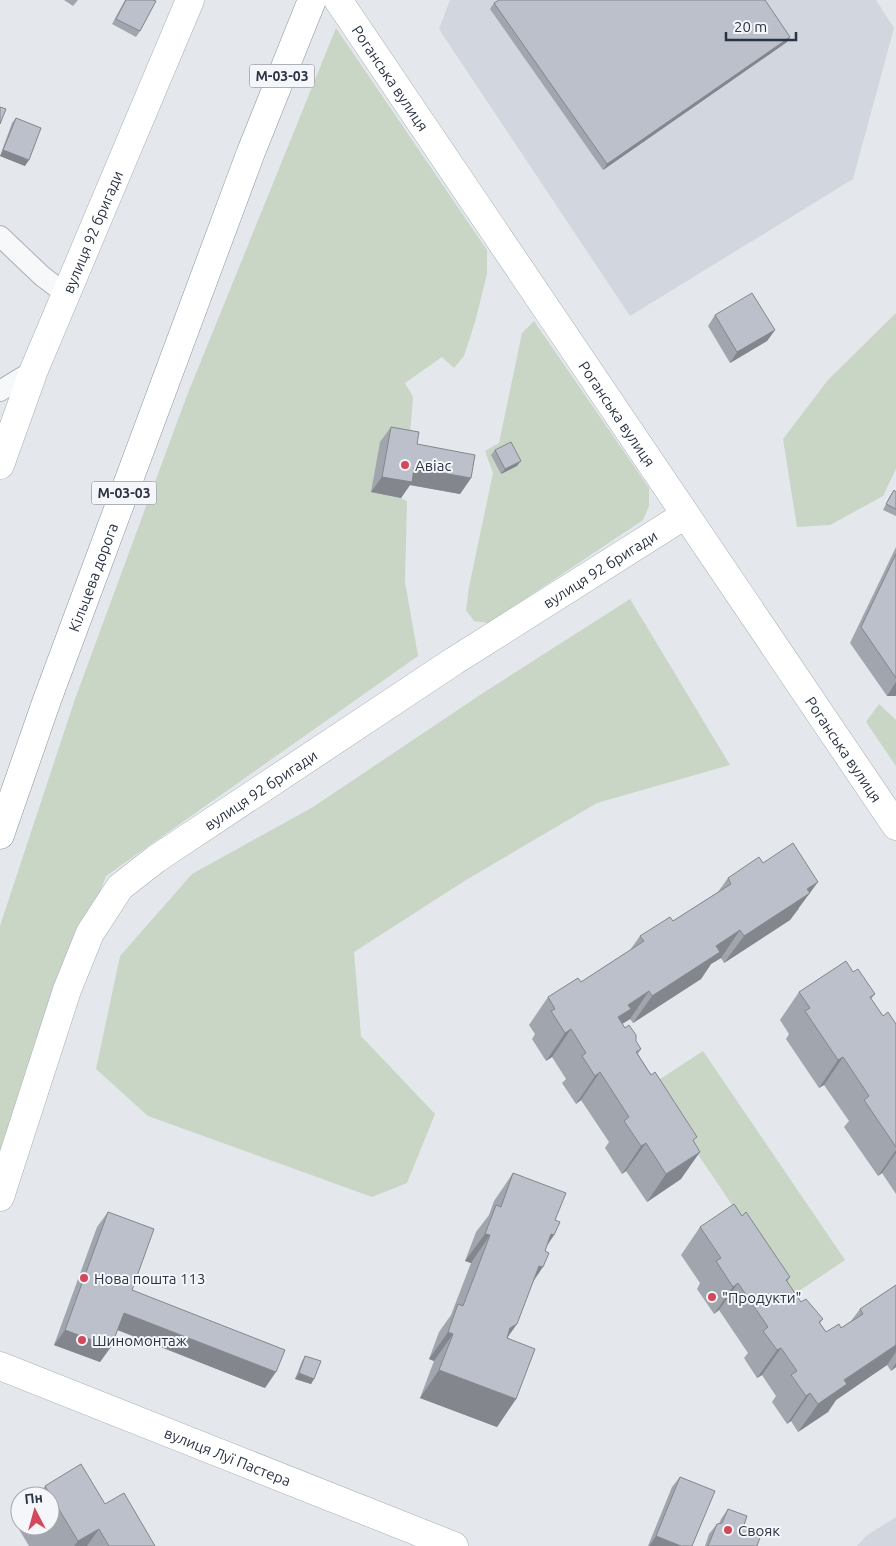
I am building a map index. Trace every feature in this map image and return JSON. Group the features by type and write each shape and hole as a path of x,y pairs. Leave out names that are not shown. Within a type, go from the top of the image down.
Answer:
{"main road":[{"name":"вулиця 92 бригади","path":"0,465 34,370 190,0"},
{"name":"Кільцева дорога","path":"0,835 47,700 251,152 312,0"},
{"name":"Роганська вулиця","path":"338,0 896,826"},
{"name":"вулиця 92 бригади","path":"0,1197 67,990 90,933 120,887 164,854 454,661 685,515"},
{"name":"вулиця Луї Пастера","path":"0,1366 454,1546"}],"street":[{"path":"0,236 42,276 67,295"},
{"path":"0,391 34,370"}],"shaded area":[{"path":"450,0 876,0 894,28 853,179 630,316 439,29"},
{"path":"896,1517 896,1546 857,1546 866,1536"}],"green space":[{"path":"336,28 487,250 487,274 464,356 454,368 442,357 405,383 413,397 409,448 371,492 407,501 405,582 418,656 106,876 0,1165 0,926 75,699 186,398"},
{"path":"896,313 896,469 883,496 830,525 797,527 783,439 828,380"},
{"path":"534,321 649,488 649,506 643,520 489,623 474,621 466,610 469,587 493,473 485,451 499,443 522,333"},
{"path":"630,599 730,765 597,803 466,880 354,952 361,1036 435,1114 407,1183 372,1197 148,1116 96,1069 120,956 192,874 313,807 480,695"},
{"path":"879,704 896,720 896,766 866,722"},
{"path":"703,1051 845,1260 793,1295 651,1085"}],"building":[{"path":"126,0 156,1 140,31 116,19"},
{"path":"499,0 765,0 790,37 607,164 494,3"},
{"path":"0,107 6,109 0,124"},
{"path":"16,118 41,128 29,160 3,150"},
{"path":"752,293 775,330 737,352 715,315"},
{"path":"391,427 419,432 417,444 475,455 471,478 414,468 412,482 382,477"},
{"path":"511,442 521,461 505,469 495,450"},
{"path":"894,490 896,492 896,509 886,504"},
{"path":"896,554 896,678 861,627"},
{"path":"793,843 818,882 807,889 810,893 744,936 740,930 716,946 720,952 652,996 649,991 628,1005 631,1009 618,1017 625,1028 629,1025 636,1035 636,1041 641,1049 636,1052 651,1075 655,1072 697,1137 693,1140 700,1152 666,1174 646,1143 641,1146 624,1121 629,1117 600,1072 595,1076 582,1056 586,1053 571,1029 565,1033 551,1011 555,1009 548,997 578,978 581,982 644,941 640,936 670,917 673,921 731,884 728,878 759,857 763,863"},
{"path":"846,961 853,972 858,969 875,994 870,997 883,1016 888,1012 896,1024 896,1147 864,1100 869,1096 843,1057 838,1060 805,1011 810,1008 799,992"},
{"path":"513,1173 566,1193 555,1220 560,1222 554,1235 551,1234 545,1251 549,1253 543,1267 539,1266 517,1324 510,1328 507,1338 535,1349 516,1399 439,1370 453,1334 448,1332 458,1304 463,1306 490,1235 485,1234 496,1205 501,1207"},
{"path":"734,1204 742,1216 746,1212 790,1277 786,1280 801,1302 806,1299 823,1319 819,1322 826,1332 839,1324 841,1328 863,1314 860,1309 896,1285 896,1345 844,1380 847,1384 818,1404 810,1393 806,1396 791,1375 797,1371 781,1348 777,1350 763,1331 768,1327 738,1283 733,1287 716,1261 721,1258 700,1227"},
{"path":"108,1212 154,1229 132,1290 285,1350 276,1372 124,1313 111,1347 65,1330"},
{"path":"305,1356 321,1361 314,1379 299,1373"},
{"path":"81,1464 105,1504 124,1493 155,1546 109,1546 99,1529 78,1541 60,1511 60,1486 45,1486"},
{"path":"680,1477 715,1491 692,1546 681,1546 656,1536"},
{"path":"728,1509 747,1516 744,1525 762,1532 757,1546 708,1546 717,1524 722,1523"}],"place":[{"name":"Авіас","path":"405,465"},
{"name":"Нова пошта 113","path":"84,1278"},
{"name":"\"Продукти\"","path":"712,1297"},
{"name":"Шиномонтаж","path":"82,1340"},
{"name":"Свояк","path":"728,1530"}]}
